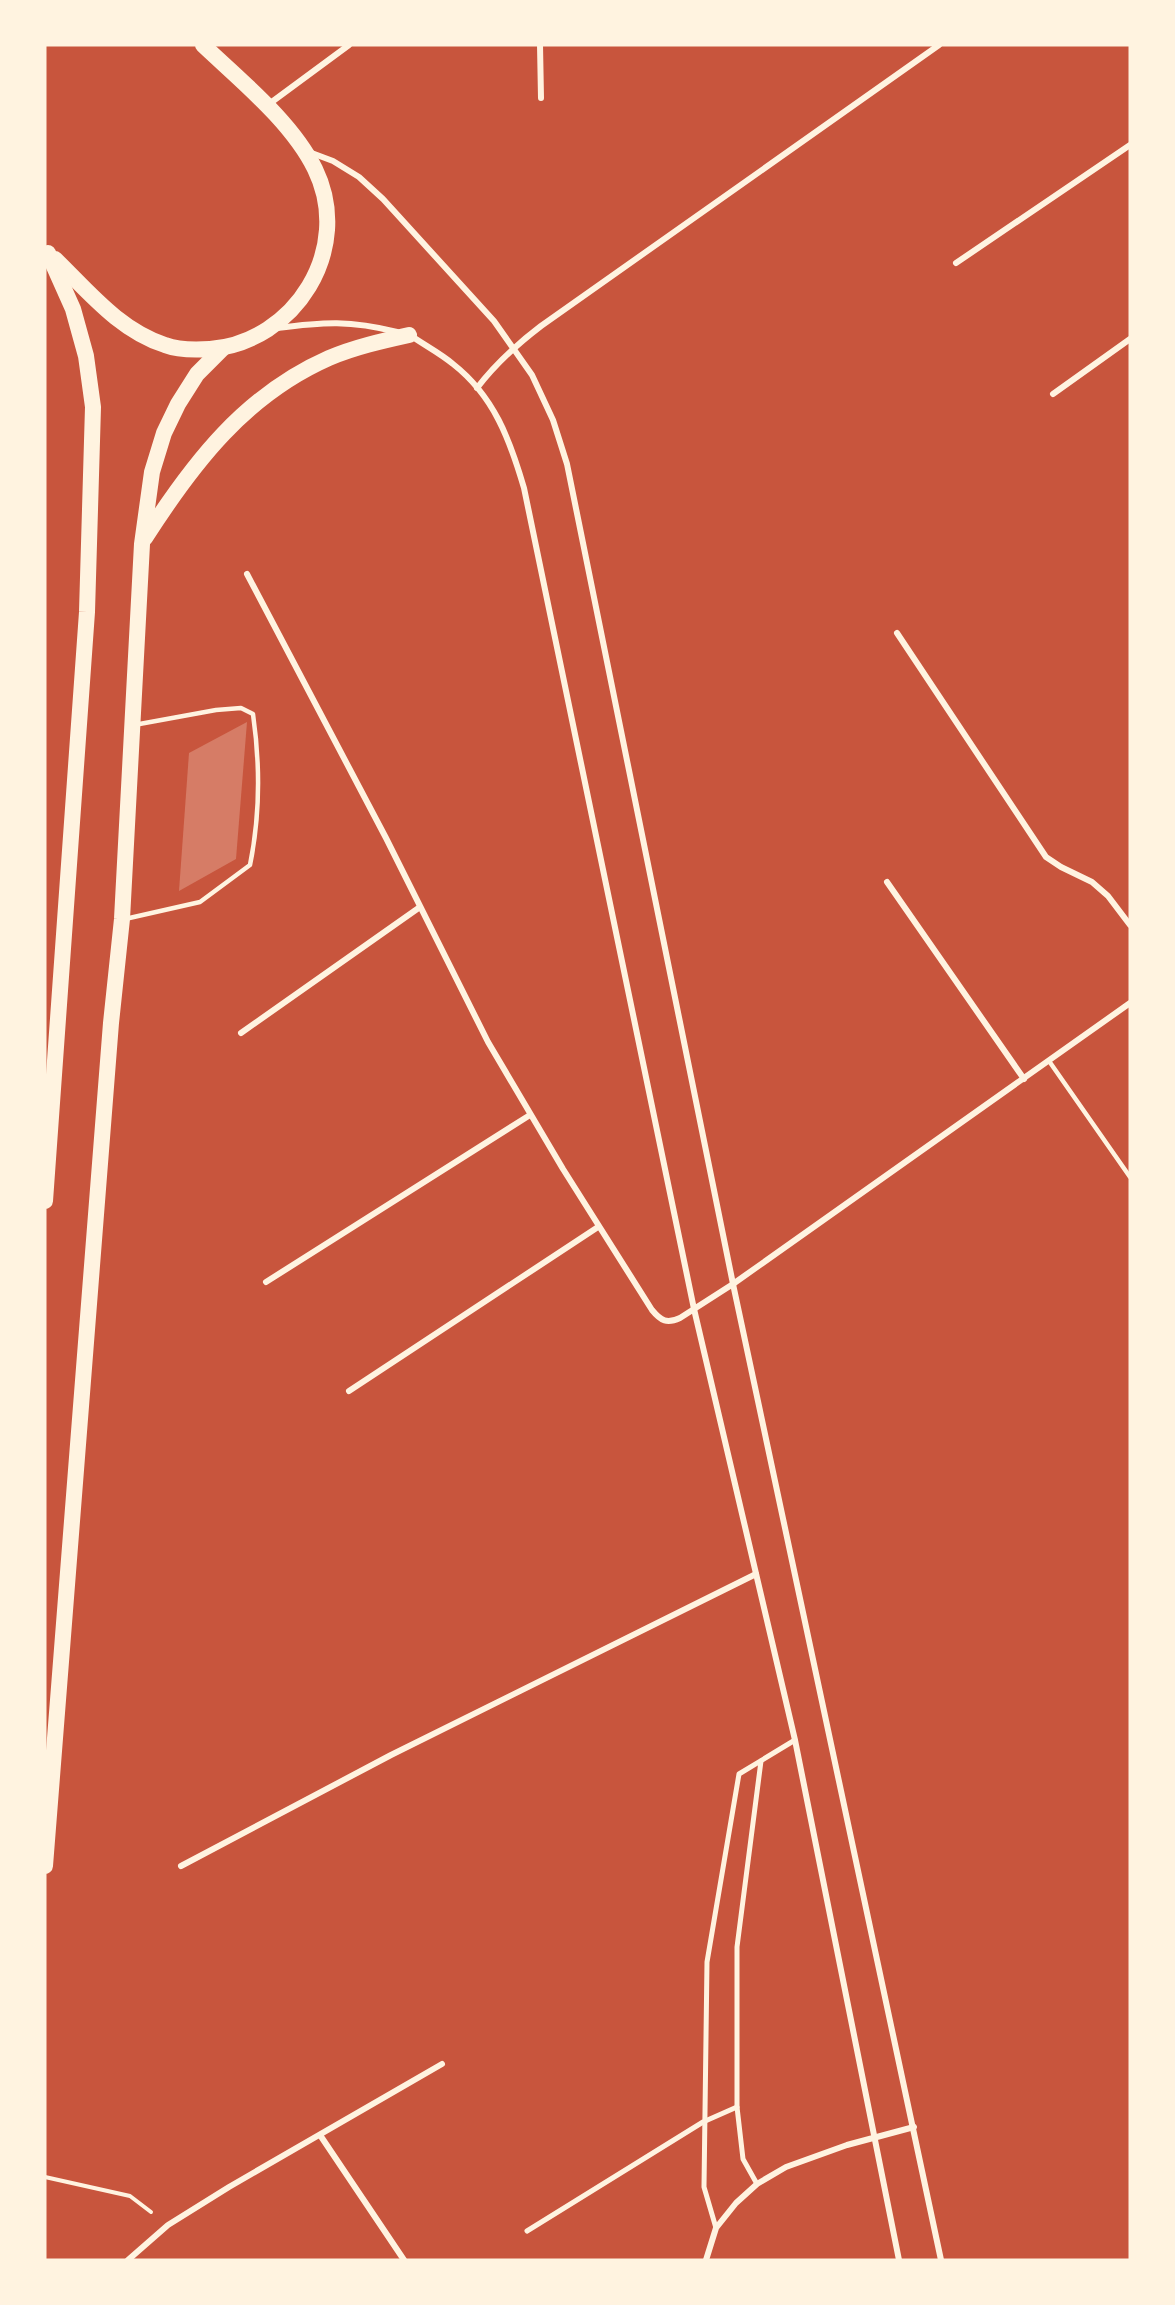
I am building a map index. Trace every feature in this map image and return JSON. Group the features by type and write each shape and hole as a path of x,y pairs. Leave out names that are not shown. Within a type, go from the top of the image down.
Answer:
{"highway":[{"path":"47,251 115,318 140,335 167,346 196,350 223,348 247,341 270,329 290,313 304,295 316,275 327,229 324,194 316,171 304,151 266,106 203,45"},
{"path":"45,1202 87,612 93,407 86,356 73,309 47,251"},
{"path":"142,544 200,459 245,411 294,377 330,358 409,334"},
{"path":"45,1866 109,1047 123,919 142,544 152,472 164,433 178,404 197,374 223,348"}],"street":[{"path":"266,106 349,45"},
{"path":"540,45 541,98"},
{"path":"477,388 514,346 939,45"},
{"path":"956,263 1130,145"},
{"path":"304,151 333,161 359,177 383,199 494,321 514,346 532,375 553,420 567,464 733,1284 914,2127 940,2260"},
{"path":"270,329 326,322 364,324 409,334 454,364 477,388 495,411 510,443 524,488 694,1309 795,1740 899,2260"},
{"path":"1053,394 1130,339"},
{"path":"247,574 332,734 488,1042 598,1227 657,1317 664,1321 671,1322 733,1284 1130,1003"},
{"path":"897,633 1046,857 1092,882 1108,896 1130,925"},
{"path":"887,882 1024,1078"},
{"path":"242,1033 420,907"},
{"path":"266,1282 530,1115"},
{"path":"349,1392 598,1227"},
{"path":"181,1866 391,1755 756,1574"},
{"path":"716,2229 704,2187 707,1962 739,1774 795,1740"},
{"path":"757,2184 743,2159 737,2107 737,1947 761,1761"},
{"path":"128,2260 168,2225 229,2187 442,2064"},
{"path":"527,2231 704,2122 737,2107"},
{"path":"706,2260 716,2229 736,2204 757,2184 786,2167 875,2136 914,2127"},
{"path":"320,2134 404,2260"}],"lane":[{"path":"123,919 200,902 250,865 254,843 257,788 258,749 253,714 241,708 216,710 132,726"},
{"path":"1048,1061 1130,1177"}],"path":[{"path":"45,2177 130,2196"}],"building":[{"path":"247,722 236,859 179,891 189,753"}]}
